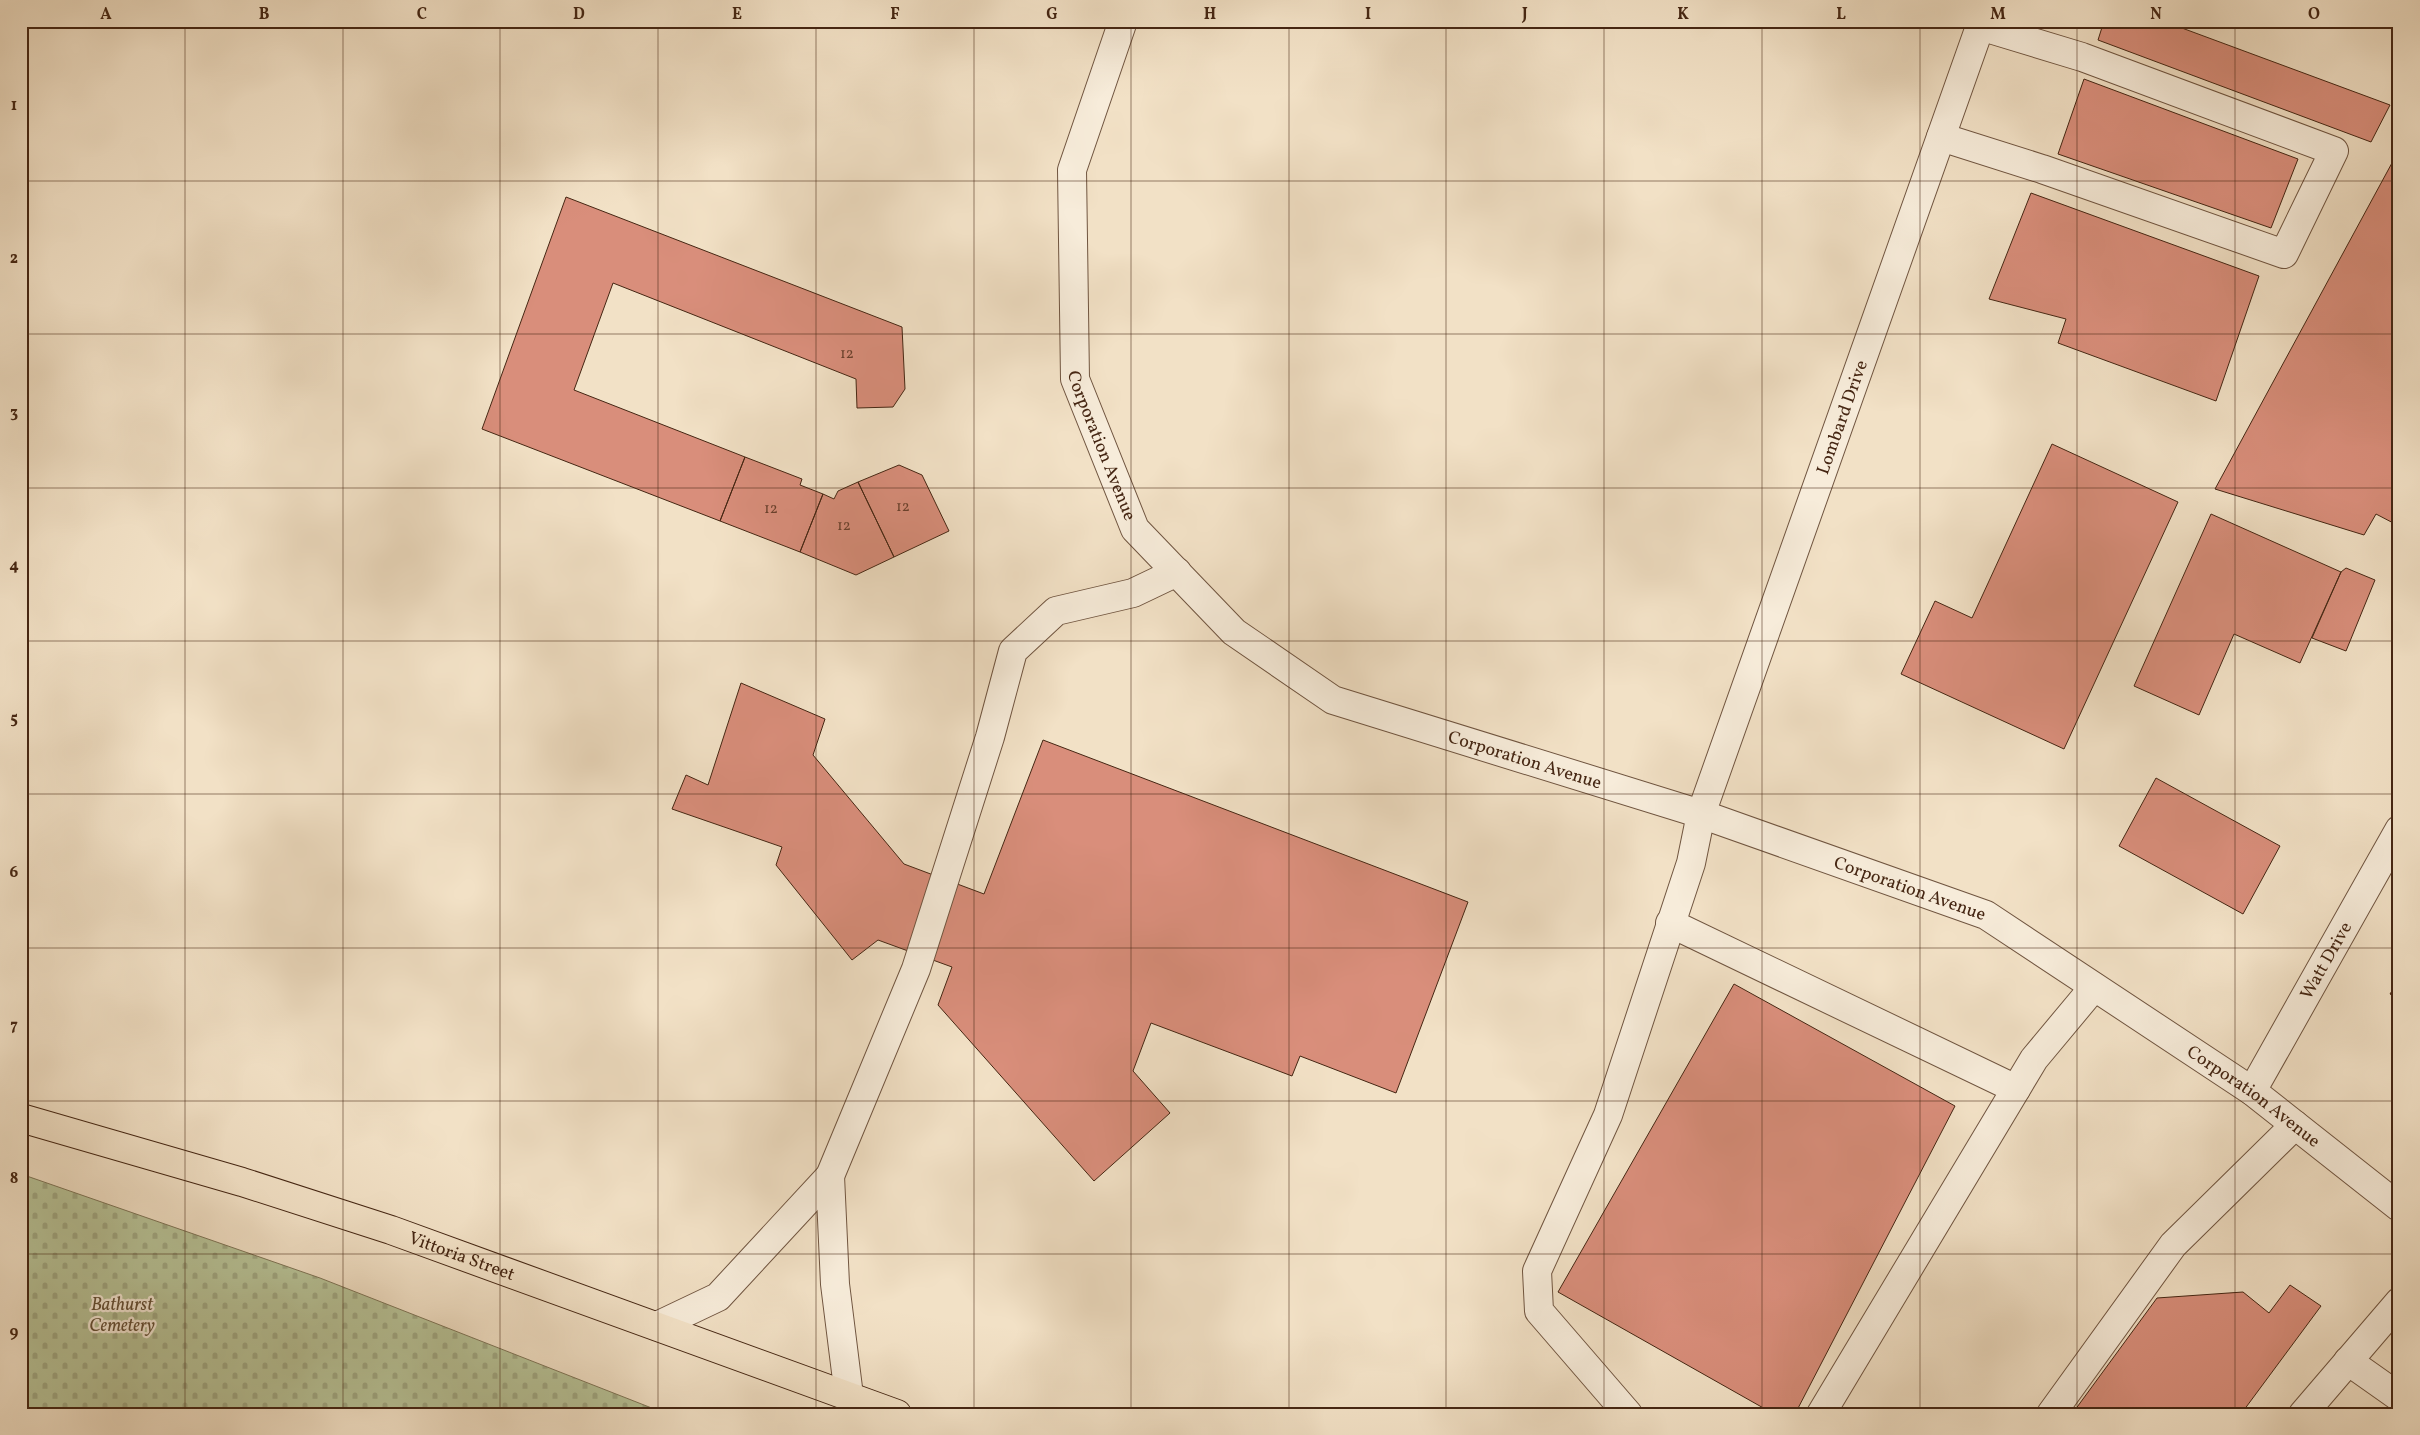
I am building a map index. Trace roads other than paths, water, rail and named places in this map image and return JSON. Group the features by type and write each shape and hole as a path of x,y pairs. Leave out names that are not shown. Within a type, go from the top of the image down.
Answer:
{"highway":[{"name":"Vittoria Street","path":"21,1118 242,1182 382,1227 897,1414"}],"street":[{"name":"Corporation Avenue","path":"1122,21 1072,170 1075,379 1135,529 1234,632 1333,700 1701,814 1986,915 2252,1091 2399,1207"},
{"path":"1941,137 2042,169 2284,254 2334,151 2082,57 1981,24"},
{"name":"Lombard Drive","path":"1628,1414 1539,1312 1537,1271 1608,1115 1691,863 1701,814 1981,24"},
{"path":"658,1326 718,1297 830,1176 916,970 990,737 1013,651 1056,611 1133,593 1178,572"},
{"name":"Watt Drive","path":"2252,1091 2399,830"},
{"path":"1670,923 2016,1089"},
{"path":"1821,1414 2034,1059 2094,987"},
{"path":"2051,1414 2173,1245 2295,1125"},
{"path":"830,1176 835,1284 848,1396"},
{"path":"2303,1414 2399,1302"},
{"path":"2348,1361 2399,1397"}],"park label":[{"name":"Bathurst Cemetery","path":"122,1314"}]}
